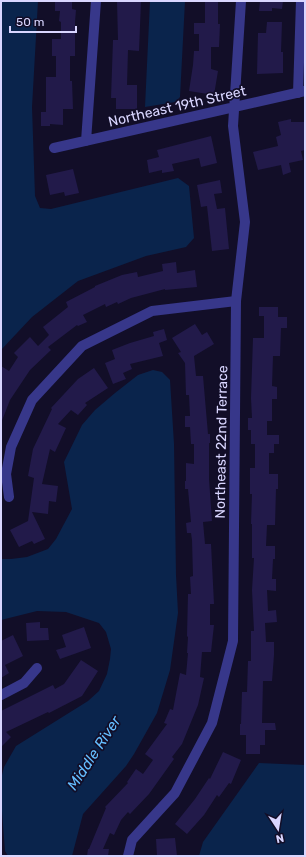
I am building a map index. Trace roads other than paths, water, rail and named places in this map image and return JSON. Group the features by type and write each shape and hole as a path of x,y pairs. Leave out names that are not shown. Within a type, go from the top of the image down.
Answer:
{"street":[{"path":"86,141 96,1"},
{"name":"Northeast 22nd Terrace","path":"128,856 132,840 175,794 212,723 233,641 236,301 245,222 233,126 241,1"},
{"path":"301,1 301,92"},
{"name":"Northeast 19th Street","path":"54,148 301,92"},
{"path":"9,497 6,474 11,447 32,400 82,346 152,311 236,301"},
{"path":"1,694 24,683 38,668"}],"water":[{"path":"1,1 38,1 32,107 35,196 40,208 51,209 178,178 189,186 194,238 186,247 146,256 78,281 32,317 1,350"},
{"path":"150,1 185,1 180,97 175,102 145,107"},
{"name":"Middle River","path":"153,370 162,372 170,380 174,444 178,613 170,670 157,713 134,754 126,766 83,814 72,856 8,856 5,851 1,798 1,779 4,767 16,746 88,701 99,691 107,674 111,649 106,632 99,623 66,612 37,611 1,620 1,559 27,557 48,549 56,539 72,509 64,462 82,425 95,410 138,375"},
{"path":"259,763 305,765 305,856 199,856 203,842"}]}
